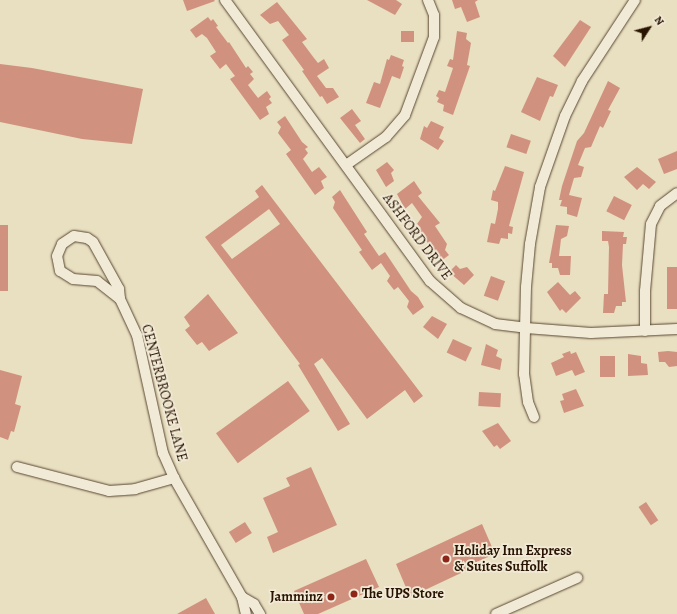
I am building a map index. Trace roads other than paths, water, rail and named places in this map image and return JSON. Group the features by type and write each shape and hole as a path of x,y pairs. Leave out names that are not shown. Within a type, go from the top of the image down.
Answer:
{"street":[{"name":"ASHFORD DRIVE","path":"225,0 430,281 444,296 460,308 488,322 526,328 591,333 677,329"},
{"path":"346,165 386,137 405,115 434,37 434,15 428,0"},
{"path":"534,417 524,380 530,244 540,187 550,154 582,81 635,0"},
{"path":"645,331 651,224 660,206 677,193"},
{"name":"CENTERBROOKE LANE","path":"120,299 97,281 73,279 60,271 57,256 62,244 74,236 87,238 93,242 119,288 120,299 136,335 163,453 174,478 242,597 246,614"},
{"path":"17,467 109,491 135,489 174,478"},
{"path":"496,614 576,578"},
{"name":"CENTERBROOKE LANE","path":"242,597 254,604 260,614"}],"place":[{"name":"Holiday Inn Express & Suites Suffolk","path":"446,559"},
{"name":"The UPS Store","path":"354,594"},
{"name":"Jamminz","path":"331,597"}]}
